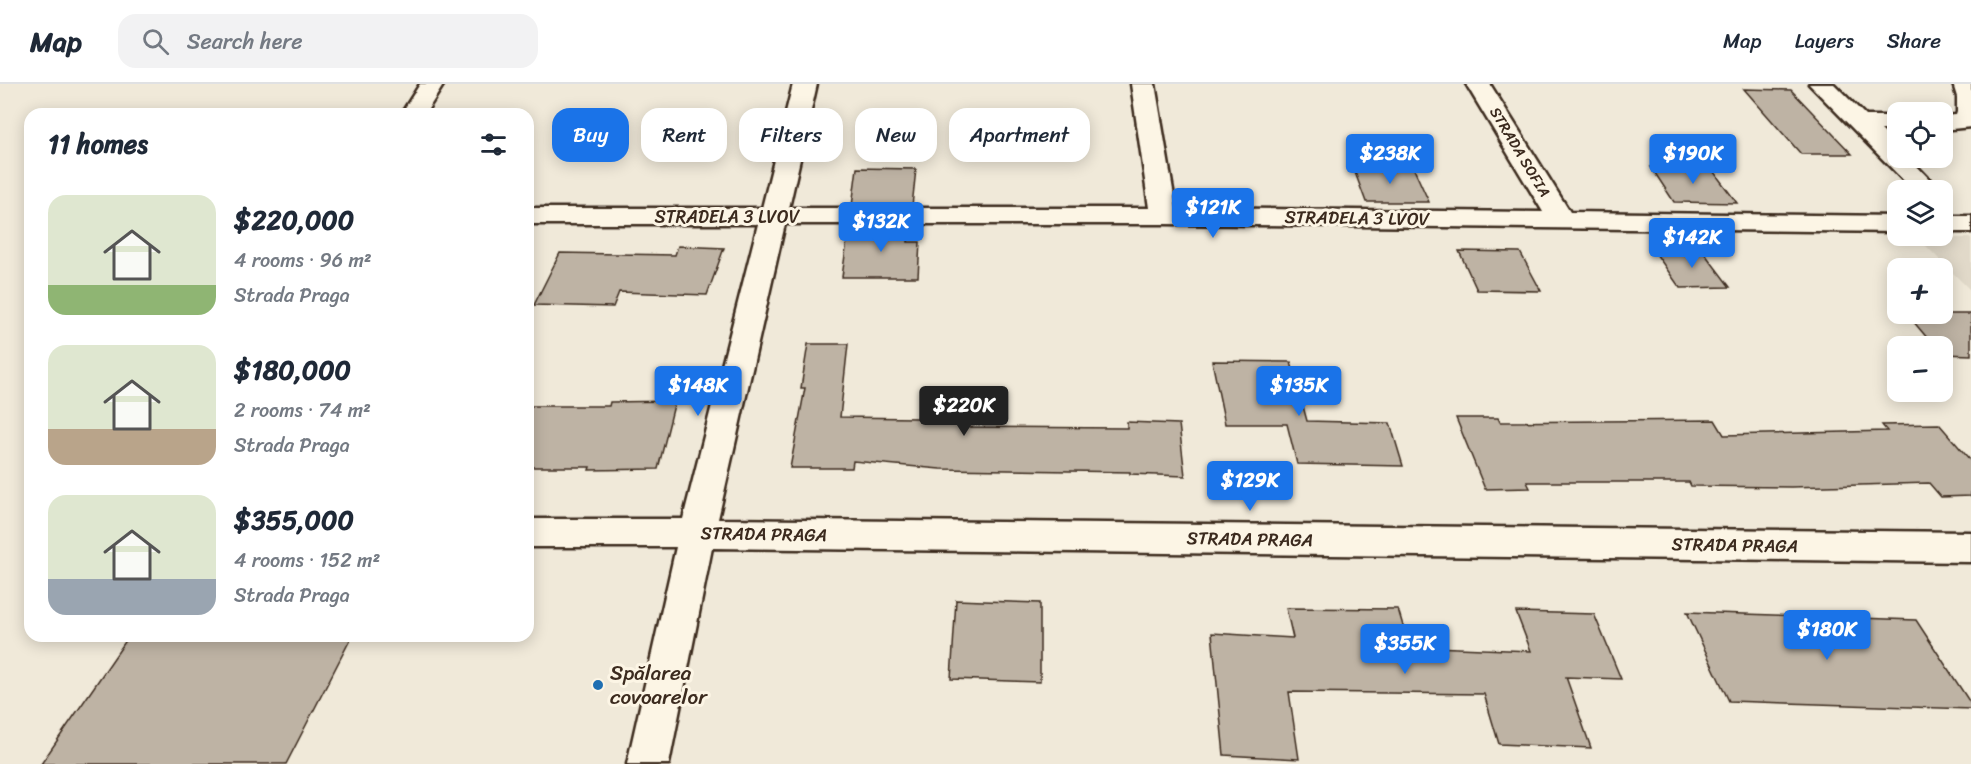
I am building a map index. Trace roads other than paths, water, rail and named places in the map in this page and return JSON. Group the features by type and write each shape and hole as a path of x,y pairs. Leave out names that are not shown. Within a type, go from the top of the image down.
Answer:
{"street":[{"path":"417,108 432,84"},
{"path":"648,764 697,533 805,84"},
{"path":"1143,84 1164,216"},
{"name":"STRADA SOFIA","path":"1479,84 1562,220"},
{"path":"1821,84 1917,180"},
{"path":"1953,122 1966,121 1971,114 1970,91 1965,84"},
{"path":"1860,123 1887,123"},
{"name":"STRADELA 3 LVOV","path":"534,216 771,218 1164,216 1887,224"},
{"name":"STRADA PRAGA","path":"534,533 1971,547"}],"place":[{"name":"Spălarea covoarelor","path":"598,685"}]}
